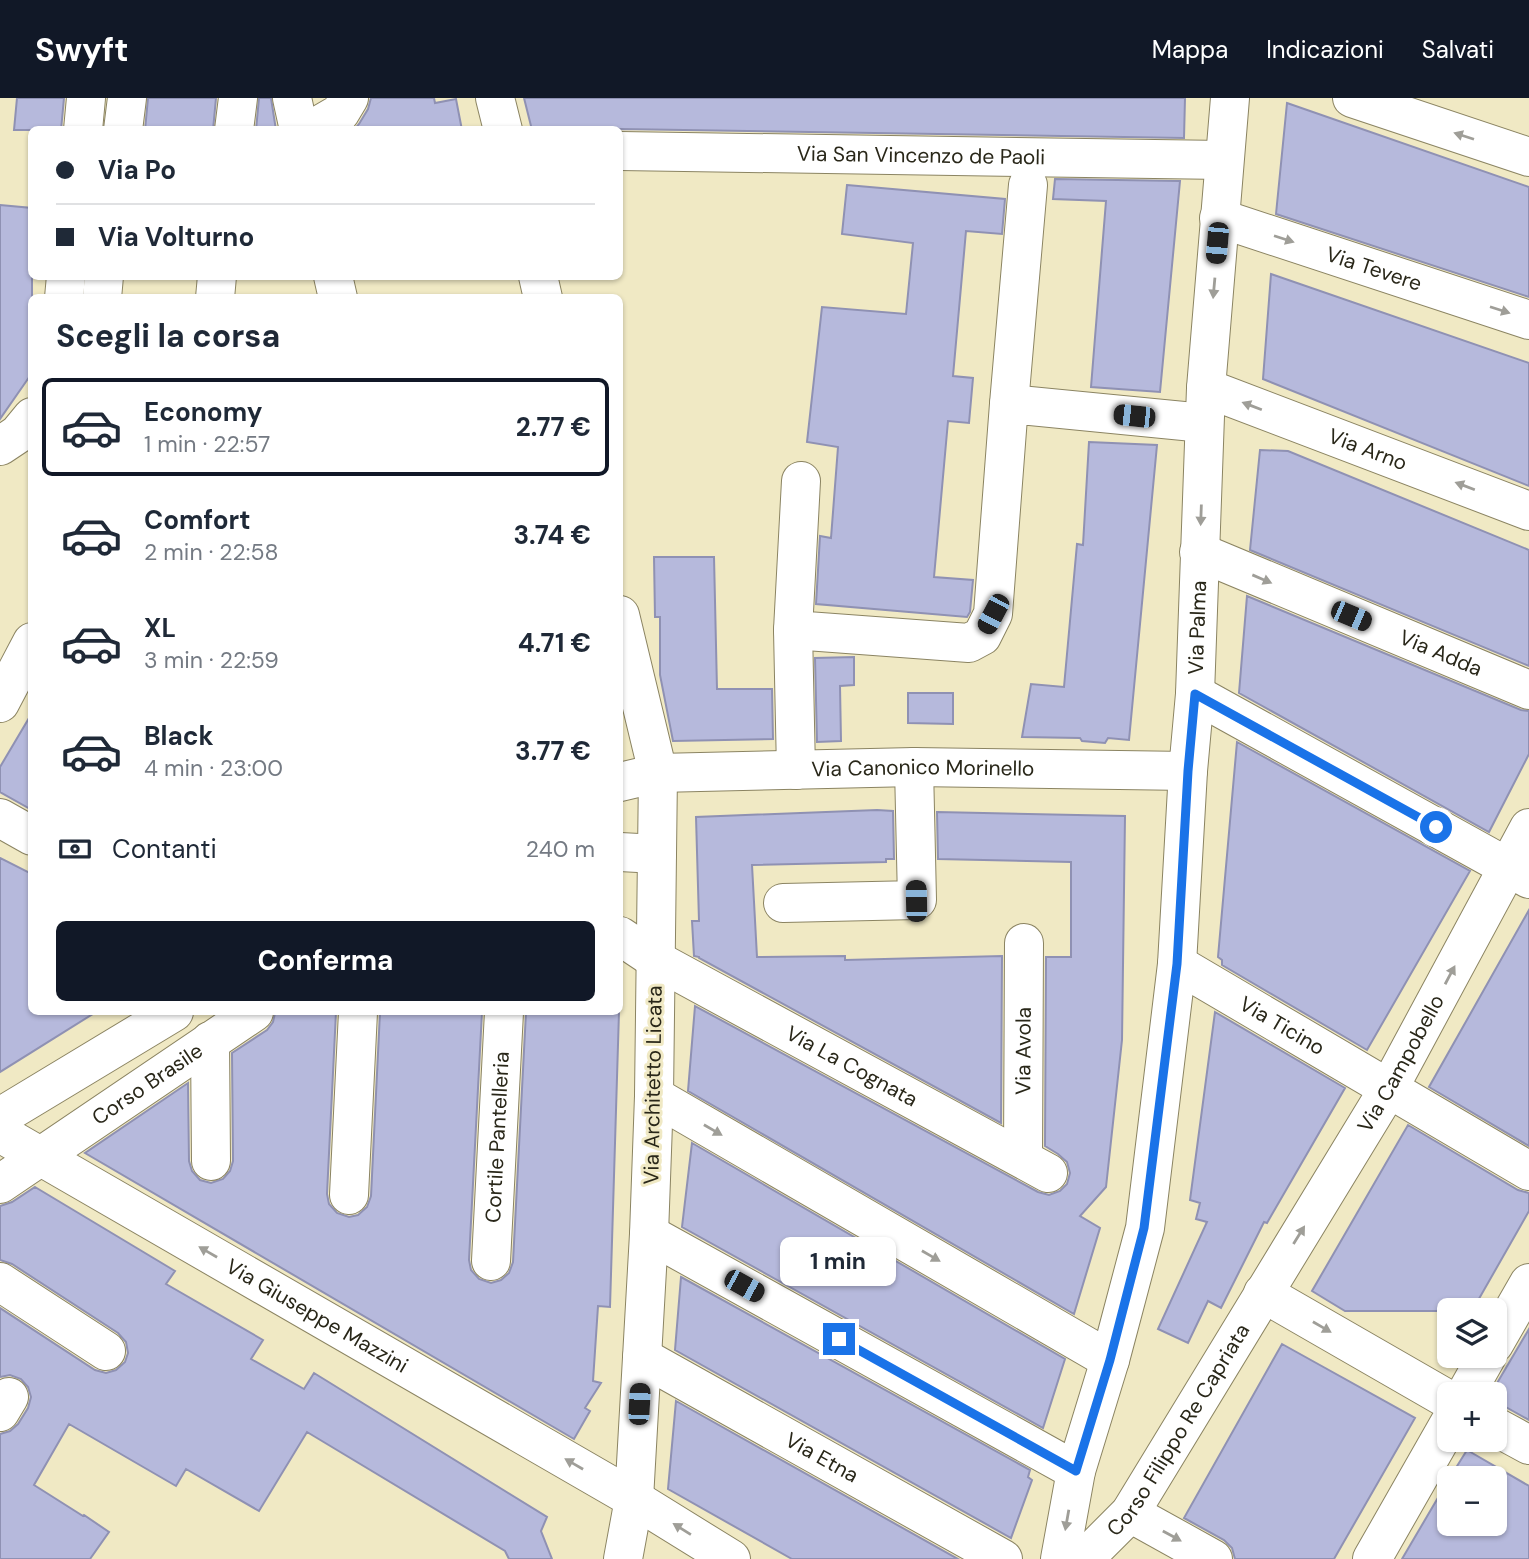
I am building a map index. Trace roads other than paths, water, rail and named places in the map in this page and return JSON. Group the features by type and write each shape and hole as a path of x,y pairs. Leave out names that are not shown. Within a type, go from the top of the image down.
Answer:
{"street":[{"path":"83,126 86,98"},
{"path":"124,126 127,98"},
{"path":"234,126 238,98"},
{"path":"292,98 298,126"},
{"path":"318,126 340,113 349,98"},
{"path":"495,98 502,126"},
{"name":"Via Palma","path":"1110,1360 1144,1228 1177,964 1195,694 1205,406 1230,98"},
{"path":"1352,98 1529,157"},
{"name":"Via San Vincenzo de Paoli","path":"623,151 1224,160"},
{"path":"793,630 969,643 982,636 993,614 1028,185"},
{"name":"Via Tevere","path":"1219,218 1529,320"},
{"name":"Via Arno","path":"1009,404 1205,406 1529,511"},
{"path":"0,446 18,434 28,422"},
{"path":"796,770 793,630 801,481"},
{"name":"Via Adda","path":"1199,552 1529,690"},
{"name":"Via Architetto Licata","path":"623,627 658,773 654,1096 649,1234 634,1499 623,1559"},
{"path":"0,703 28,650"},
{"path":"1195,694 1518,873"},
{"path":"783,903 916,901 914,767"},
{"name":"Via Canonico Morinello","path":"658,773 914,767 1188,771"},
{"path":"623,781 658,773"},
{"path":"0,818 28,834"},
{"name":"Via Campobello","path":"1263,1293 1518,873 1529,828"},
{"path":"623,852 657,854"},
{"name":"Via La Cognata","path":"623,938 656,960 1036,1165"},
{"name":"Via Avola","path":"1024,943 1036,1165"},
{"name":"Via Ticino","path":"1177,964 1529,1171"},
{"path":"0,1117 169,1015"},
{"name":"Corso Brasile","path":"0,1185 249,1015"},
{"path":"349,1195 358,1015"},
{"name":"Cortile Pantelleria","path":"491,1261 504,1015"},
{"path":"210,1041 211,1161"},
{"path":"654,1096 1110,1360"},
{"name":"Via Giuseppe Mazzini","path":"0,1133 634,1499 731,1559"},
{"path":"649,1234 1076,1471"},
{"path":"0,1282 106,1351"},
{"path":"1507,1321 1529,1283"},
{"path":"1263,1293 1437,1393"},
{"name":"Corso Filippo Re Capriata","path":"1084,1559 1130,1513 1263,1293"},
{"name":"Via Etna","path":"642,1357 1003,1559"},
{"name":"Corso Filippo Re Capriata","path":"1060,1559 1076,1471 1110,1360"},
{"path":"1507,1433 1529,1445"},
{"path":"1372,1559 1437,1445"},
{"path":"1130,1513 1213,1559"}]}
